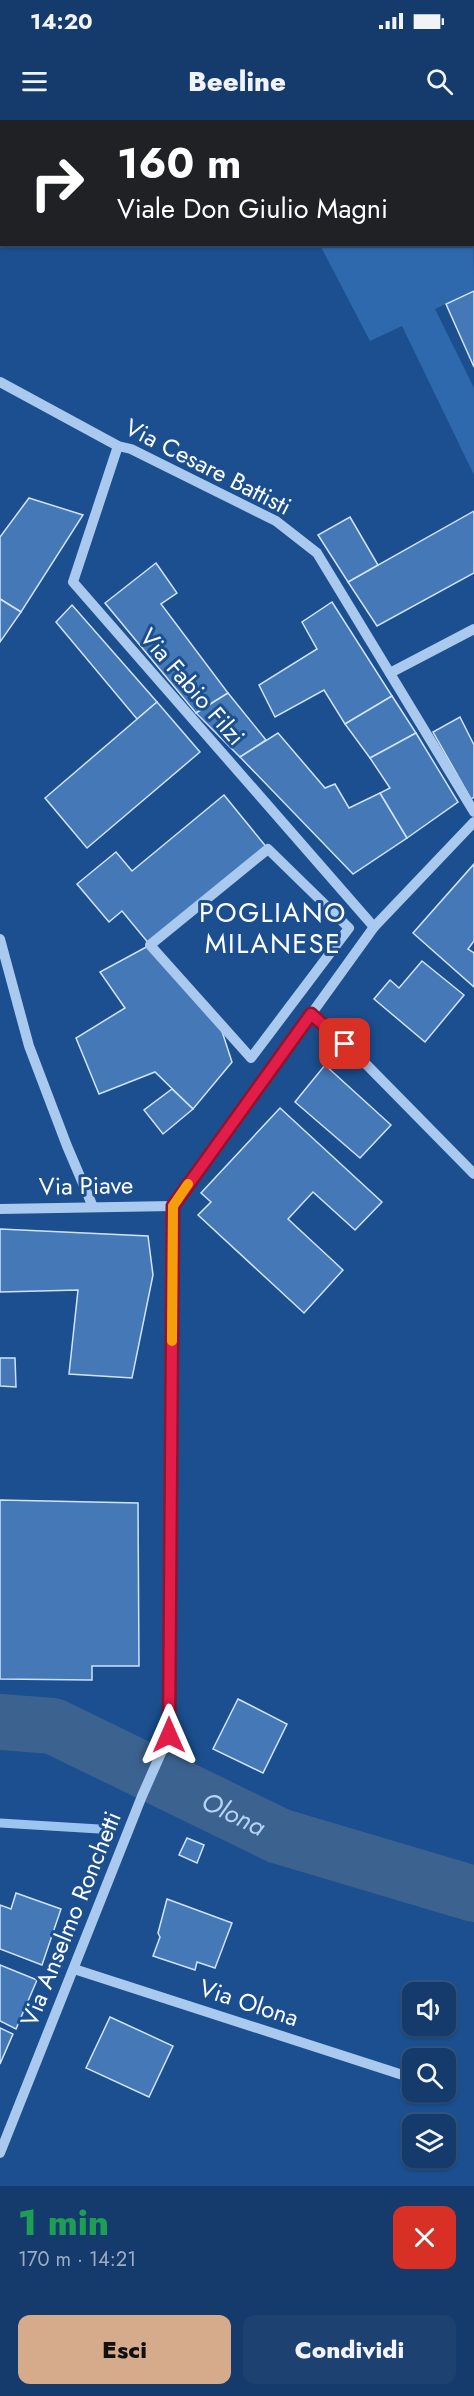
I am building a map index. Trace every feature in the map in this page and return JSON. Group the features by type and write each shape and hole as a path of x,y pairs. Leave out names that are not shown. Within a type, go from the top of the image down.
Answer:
{"street":[{"name":"Via Cesare Battisti","path":"0,382 118,446 131,449 276,521 317,553 474,812"},
{"name":"Via Fabio Filzi","path":"118,446 73,582 374,927"},
{"path":"390,673 474,629"},
{"path":"173,1206 374,927 474,822"},
{"path":"268,849 349,928 251,1058 150,945 268,849"},
{"path":"0,939 29,1046 66,1146 93,1207"},
{"path":"311,1014 361,1059 474,1174"},
{"name":"Via Piave","path":"0,1209 173,1206"},
{"name":"Via Anselmo Ronchetti","path":"0,2153 142,1796 169,1735 173,1206"},
{"name":"Via Olona","path":"74,1969 402,2075"}],"shaded area":[{"path":"321,246 473,246 474,291 435,309 474,388 474,475 402,326 370,341"}],"building":[{"path":"474,291 474,367 446,304"},
{"path":"29,498 83,515 21,612 0,599 0,537"},
{"path":"474,511 474,573 377,626 348,582"},
{"path":"350,517 378,565 348,582 318,535"},
{"path":"156,563 177,593 161,604 228,693 196,713 105,603"},
{"path":"0,599 21,612 0,642"},
{"path":"332,602 392,696 345,724 324,690 275,717 259,685 317,649 302,622"},
{"path":"72,605 157,702 137,719 56,622"},
{"path":"228,693 266,740 240,757 196,713"},
{"path":"392,696 416,733 370,758 345,724"},
{"path":"157,702 200,752 87,848 45,798"},
{"path":"460,717 474,745 474,797 471,799 433,732"},
{"path":"278,733 325,788 335,784 349,808 380,793 407,838 353,874 240,757"},
{"path":"416,733 458,802 407,838 380,793 390,788 370,758"},
{"path":"224,795 268,849 150,945 122,911 109,922 77,884 116,852 132,871"},
{"path":"474,864 474,941 468,949 474,953 474,987 413,933"},
{"path":"150,945 218,1019 232,1062 193,1109 155,1072 99,1094 76,1038 125,1008 100,972"},
{"path":"422,961 464,995 425,1042 374,999 390,980 399,988"},
{"path":"325,1065 391,1125 360,1158 295,1102"},
{"path":"172,1089 193,1109 163,1134 144,1110"},
{"path":"280,1108 382,1202 355,1230 313,1192 288,1219 343,1270 304,1313 198,1215 211,1202 201,1193"},
{"path":"0,1229 148,1236 153,1275 132,1378 69,1374 78,1290 0,1292"},
{"path":"0,1358 15,1358 16,1387 0,1386"},
{"path":"0,1500 138,1503 139,1666 92,1666 92,1680 0,1679"},
{"path":"238,1699 287,1724 263,1773 213,1749"},
{"path":"187,1838 204,1845 197,1863 179,1855"},
{"path":"16,1893 61,1909 42,1965 0,1949 0,1905 11,1909"},
{"path":"167,1899 232,1923 215,1968 197,1962 195,1970 153,1956 160,1937 158,1933"},
{"path":"0,1965 37,1980 16,2029 0,2021"},
{"path":"110,2017 173,2046 149,2097 86,2068"},
{"path":"0,2028 13,2034 0,2064"}],"waterway":[{"name":"Olona","path":"0,1722 53,1726 279,1836 474,1894"},
{"path":"0,1823 99,1829"}],"slow traffic":[{"path":"172,1341 173,1206 188,1184"}],"district":[{"name":"POGLIANO MILANESE","path":"273,928"}],"route":[{"path":"169,1735 173,1206 311,1014 345,1044"}]}
